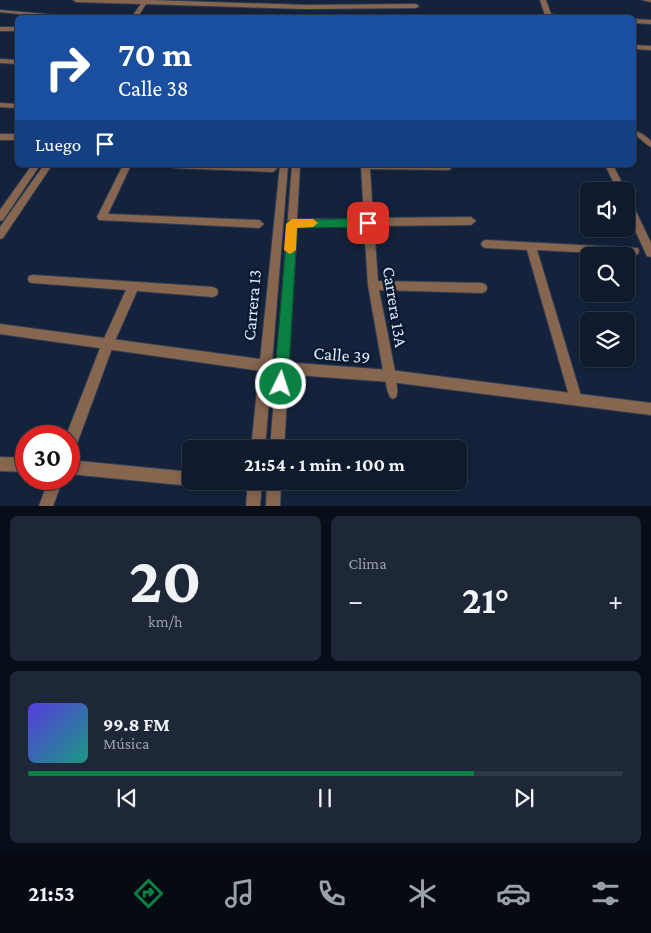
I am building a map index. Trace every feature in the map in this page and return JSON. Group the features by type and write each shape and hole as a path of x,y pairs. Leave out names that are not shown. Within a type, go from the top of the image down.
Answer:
{"street":[{"path":"76,0 306,6 362,4 416,6"},
{"path":"543,0 548,15"},
{"path":"645,0 651,0"},
{"path":"137,15 149,1"},
{"path":"143,15 149,1"},
{"path":"636,21 651,22"},
{"path":"0,29 15,29"},
{"path":"636,47 651,48"},
{"path":"0,61 15,61"},
{"path":"0,105 15,106"},
{"path":"0,137 15,137"},
{"path":"0,217 35,167"},
{"path":"0,235 47,167"},
{"path":"126,167 102,217 259,224"},
{"name":"Carrera 13","path":"259,440 266,364 278,167"},
{"name":"Carrera 13","path":"278,440 296,167"},
{"name":"Carrera 13A","path":"365,167 373,285 390,376"},
{"path":"610,167 618,182"},
{"path":"635,220 651,253"},
{"path":"292,224 471,221"},
{"path":"486,244 580,248"},
{"path":"531,246 576,399"},
{"path":"33,280 213,292"},
{"path":"373,285 482,288"},
{"path":"77,425 108,343 133,286"},
{"name":"Calle 39","path":"0,329 266,364 282,368 390,376 651,410"},
{"path":"0,464 15,465"},
{"path":"80,468 182,478"},
{"path":"46,506 52,490"},
{"path":"253,506 254,490"},
{"path":"273,506 274,490"}],"lane":[{"path":"0,11 45,15"},
{"path":"636,133 651,145"},
{"name":"Carrera 13A","path":"390,376 393,394"}],"slow traffic":[{"path":"290,250 292,224 313,223"}],"route":[{"path":"281,384 292,224 368,223"}]}
